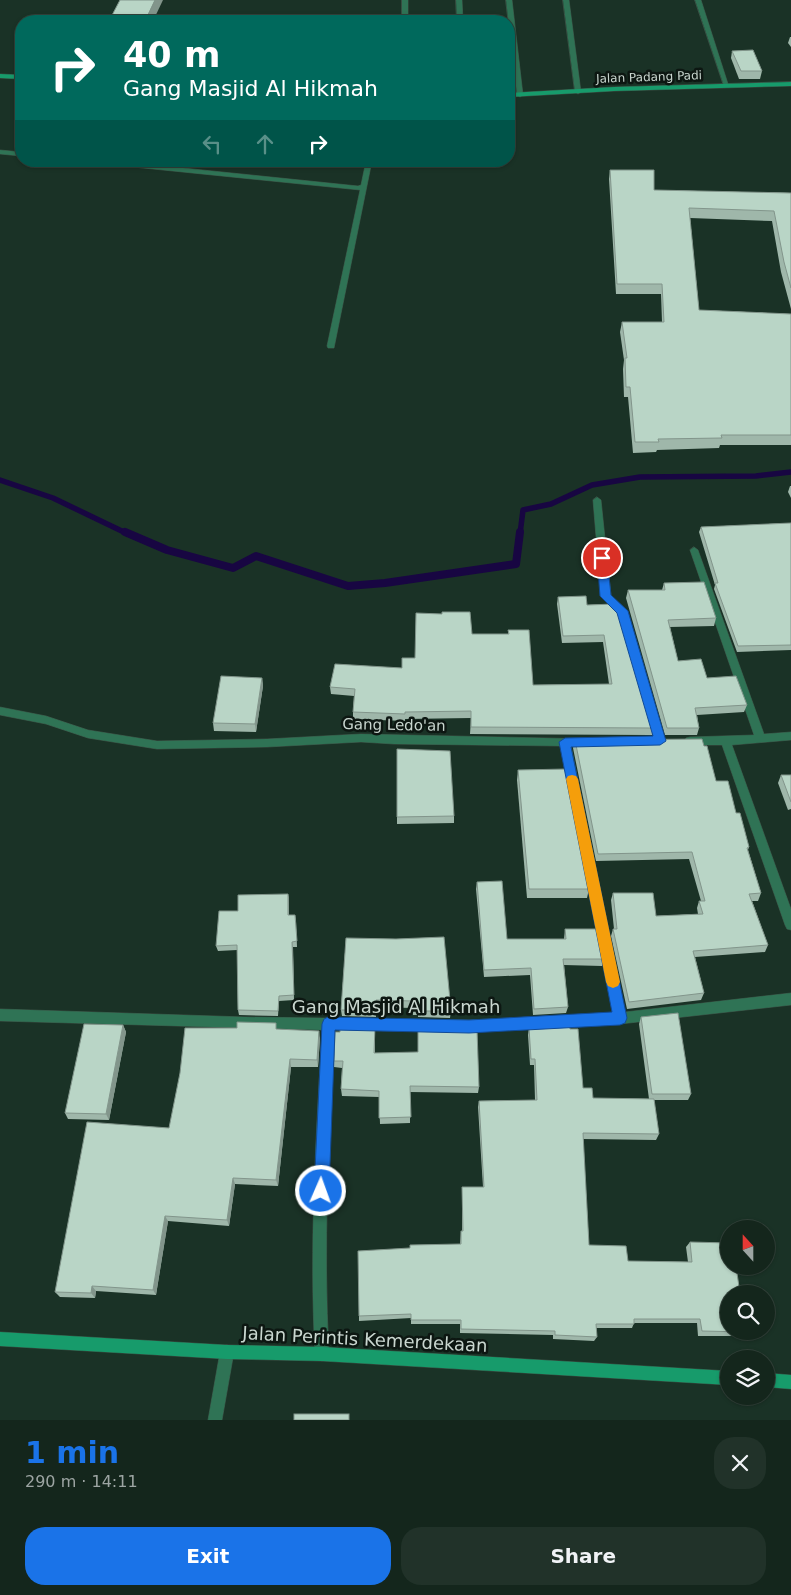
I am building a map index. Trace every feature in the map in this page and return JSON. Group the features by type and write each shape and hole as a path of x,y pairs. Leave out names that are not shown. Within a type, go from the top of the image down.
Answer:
{"main road":[{"path":"0,76 15,77"},
{"name":"Jalan Padang Padi","path":"515,95 791,84"},
{"name":"Jalan Perintis Kemerdekaan","path":"0,1339 227,1352 322,1354 720,1377"},
{"path":"775,1381 791,1382"}],"street":[{"path":"405,0 405,15"},
{"path":"460,0 460,15"},
{"path":"510,0 512,15"},
{"path":"566,0 578,92"},
{"path":"698,0 727,86"},
{"path":"515,48 520,95"},
{"path":"0,152 15,153"},
{"path":"151,167 351,188 364,186"},
{"path":"331,346 367,167"},
{"path":"597,500 606,596 622,611 665,741 726,741 791,736"},
{"path":"694,550 760,738"},
{"name":"Gang Ledo'an","path":"0,711 46,720 88,734 157,745 267,743 361,738 603,742"},
{"path":"726,741 791,924"},
{"path":"565,742 620,1018"},
{"name":"Gang Masjid Al Hikmah","path":"0,1015 469,1026 620,1018 791,999"},
{"path":"322,1354 319,1308 328,1024"},
{"path":"215,1420 227,1352"}],"building":[{"path":"120,0 155,0 148,15 112,15"},
{"path":"753,50 762,71 741,71 732,51"},
{"path":"610,170 654,170 654,190 791,193 791,288 774,211 689,208 699,310 791,314 791,435 721,435 722,438 658,439 659,442 635,442 630,387 626,387 625,358 627,358 622,322 664,322 662,284 617,284"},
{"path":"791,523 791,645 738,646 715,583 718,583 701,527"},
{"path":"704,582 716,618 668,620 678,661 701,659 707,678 736,676 747,705 695,708 699,728 667,728 628,590 665,590 664,583"},
{"path":"586,596 587,605 615,604 618,607 653,728 471,727 471,711 405,712 405,714 353,712 355,689 330,687 335,664 402,668 402,658 415,658 416,613 442,614 442,612 470,612 472,634 509,634 508,630 529,630 533,685 612,684 604,635 563,636 558,597"},
{"path":"221,676 262,678 255,724 213,723"},
{"path":"702,739 704,746 707,746 716,781 728,781 736,813 740,813 749,847 747,848 761,893 749,894 768,945 693,951 704,993 629,1002 613,929 617,929 613,893 653,893 656,916 703,914 699,901 705,901 692,852 598,854 575,740"},
{"path":"397,749 450,751 454,816 397,817"},
{"path":"567,769 589,889 529,889 518,770"},
{"path":"781,775 791,775 791,802"},
{"path":"502,881 507,939 566,939 565,929 598,929 604,959 563,959 568,1007 534,1009 531,968 484,970 477,882"},
{"path":"288,894 288,915 295,915 297,941 292,942 294,995 279,996 278,1011 238,1010 237,945 216,946 219,911 238,911 238,895"},
{"path":"444,937 451,1011 418,1011 419,1008 413,1008 413,1001 376,1000 376,1010 341,1010 346,938 396,939"},
{"path":"678,1013 691,1094 652,1094 641,1017"},
{"path":"237,1022 276,1023 276,1029 319,1031 317,1060 290,1059 276,1180 233,1178 227,1220 165,1216 153,1290 92,1286 91,1293 55,1292 87,1122 169,1128 180,1073 185,1028 237,1028"},
{"path":"569,1022 570,1029 578,1029 583,1088 592,1088 593,1098 654,1099 659,1134 583,1133 589,1245 626,1246 628,1261 692,1262 690,1242 720,1243 720,1275 737,1275 739,1285 720,1285 720,1331 702,1331 700,1319 634,1319 634,1324 596,1324 597,1337 555,1335 555,1331 461,1329 461,1320 411,1320 411,1314 359,1316 358,1251 410,1248 410,1245 461,1244 461,1231 463,1231 462,1187 484,1187 479,1101 537,1100 535,1059 531,1059 529,1028 535,1028 535,1024"},
{"path":"84,1024 123,1025 106,1114 65,1113"},
{"path":"340,1025 375,1026 374,1053 418,1052 418,1027 477,1030 479,1087 410,1086 411,1117 379,1118 379,1091 341,1089 343,1061 334,1061 335,1032 340,1032"},
{"path":"294,1414 349,1414 349,1420 294,1420"}],"waterway":[{"path":"520,534 523,510 551,504 592,485 640,477 756,476 791,472"},
{"path":"0,480 53,498 128,534"},
{"path":"125,532 167,550 233,568 256,556 348,586 385,583 516,564 520,532"}],"slow traffic":[{"path":"572,779 613,982"}],"route":[{"path":"321,1191 328,1024 469,1026 620,1018 565,742 660,741 622,611 608,600 606,596 602,558"}]}
